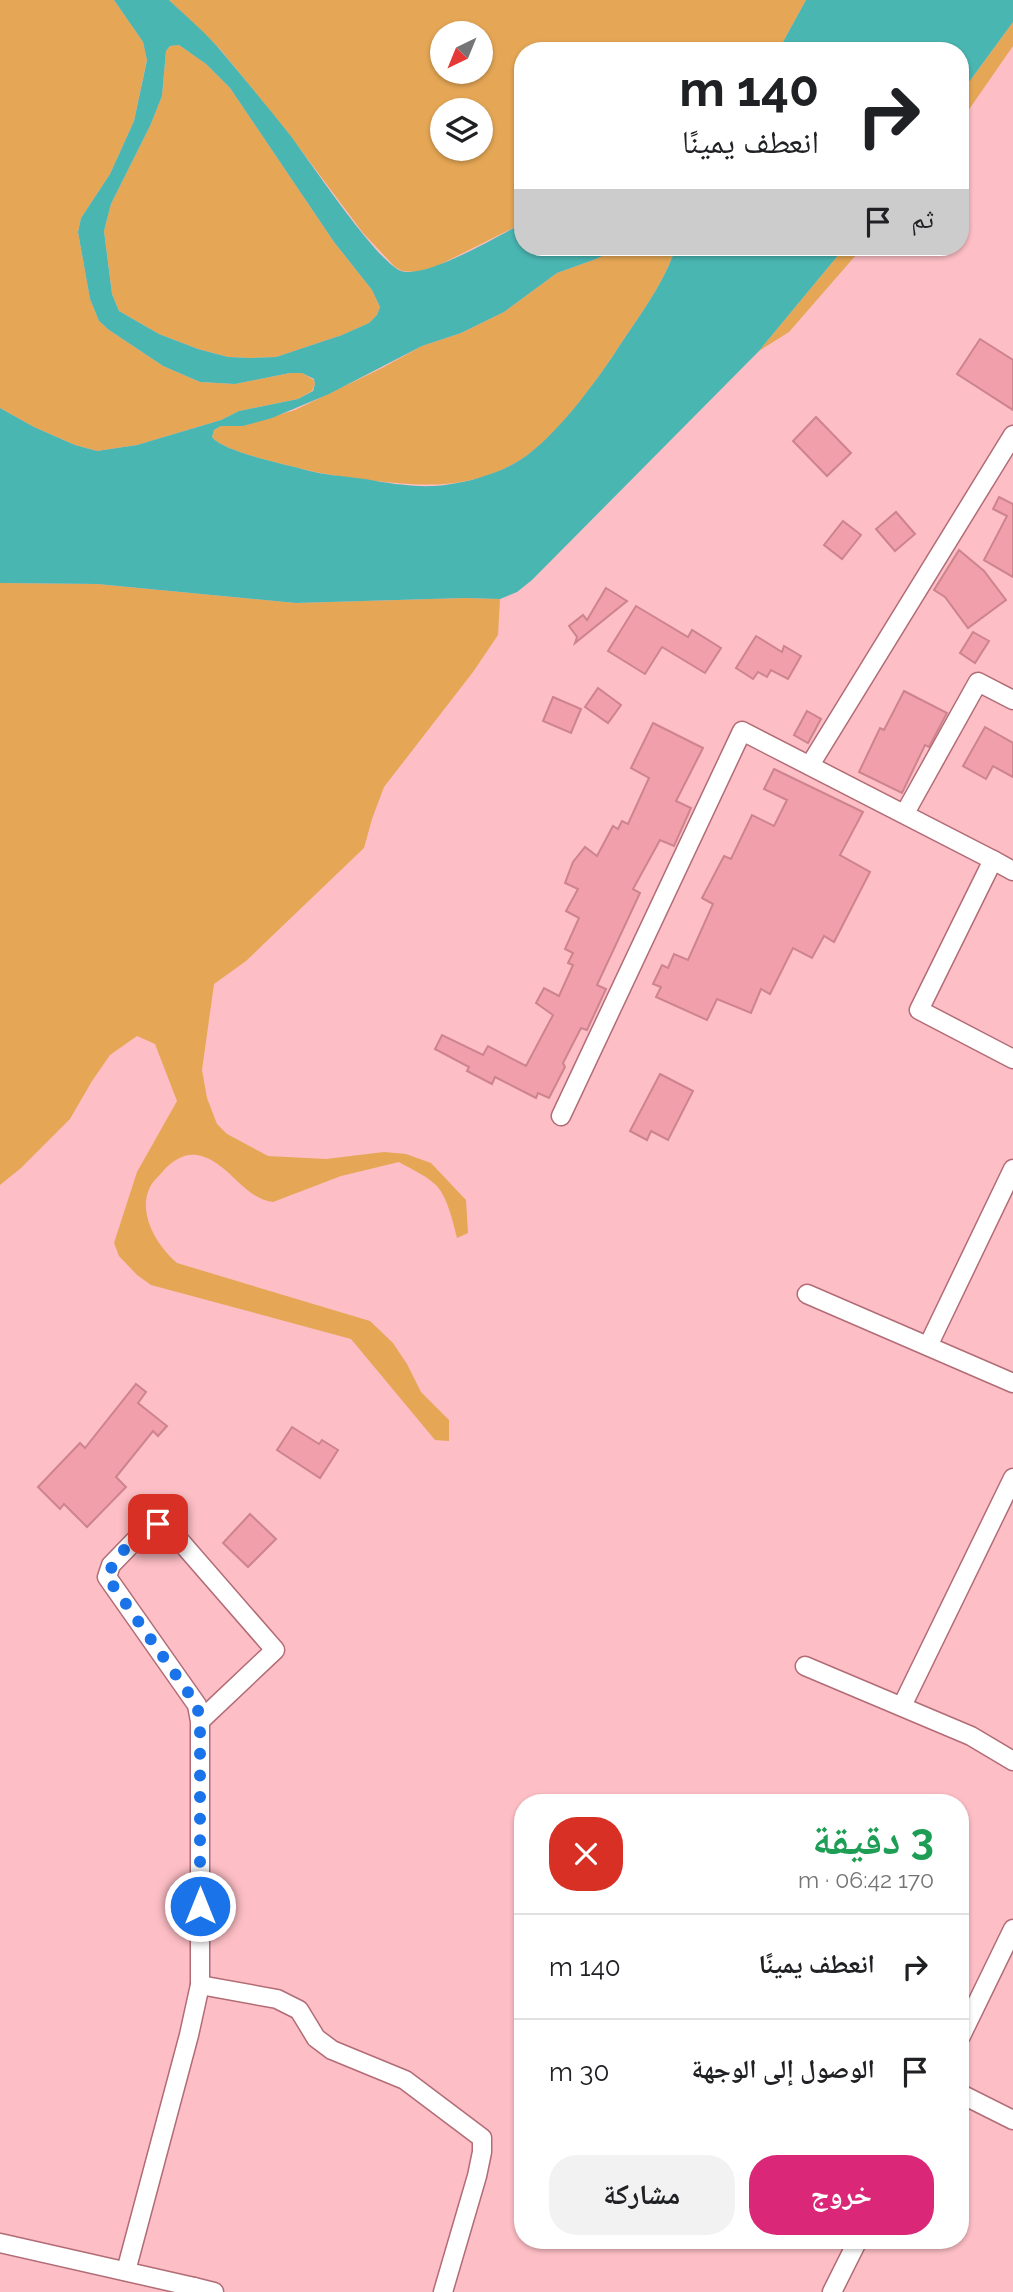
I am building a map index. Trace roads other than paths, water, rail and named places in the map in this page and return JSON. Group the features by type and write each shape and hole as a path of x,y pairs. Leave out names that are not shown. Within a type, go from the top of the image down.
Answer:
{"street":[{"path":"810,765 1013,435"},
{"path":"905,813 978,682 1013,700"},
{"path":"561,1116 742,731 1013,871"},
{"path":"993,860 919,1010 1013,1059"},
{"path":"928,1346 1013,1168"},
{"path":"807,1294 1013,1383"},
{"path":"902,1706 1013,1478"},
{"path":"126,2272 200,1984 200,1721 197,1705 107,1577 111,1565 146,1529 158,1524 168,1527 275,1650 200,1721"},
{"path":"805,1666 971,1736 1013,1761"},
{"path":"969,2020 1013,1930"},
{"path":"200,1984 277,1999 299,2010 316,2038 332,2050 405,2080 482,2137 477,2176 443,2292"},
{"path":"969,2098 1013,2120"},
{"path":"0,2243 215,2292"},
{"path":"832,2292 854,2249"}],"water":[{"path":"114,0 169,0 197,26 282,125 360,231 390,264 401,271 412,272 444,263 514,228 514,256 602,256 557,273 504,312 461,333 422,346 329,394 272,418 243,426 221,426 214,430 212,437 218,442 254,456 318,473 408,485 445,485 490,474 533,451 574,409 650,299 673,256 838,256 759,351 532,580 517,592 500,599 296,603 97,584 0,583 0,408 34,427 75,445 97,451 137,445 221,420 239,411 298,399 313,391 315,384 314,379 302,373 235,384 200,382 163,366 99,321 90,299 78,232 81,218 110,174 134,121 147,60 143,42","holes":["179,45 206,64 230,88 334,242 372,290 380,307 369,323 276,357 228,357 159,334 119,311 112,294 104,231 111,204 162,96 166,51 170,46"]},
{"path":"806,0 1013,0 1013,22 969,82 969,42 783,42"}]}
